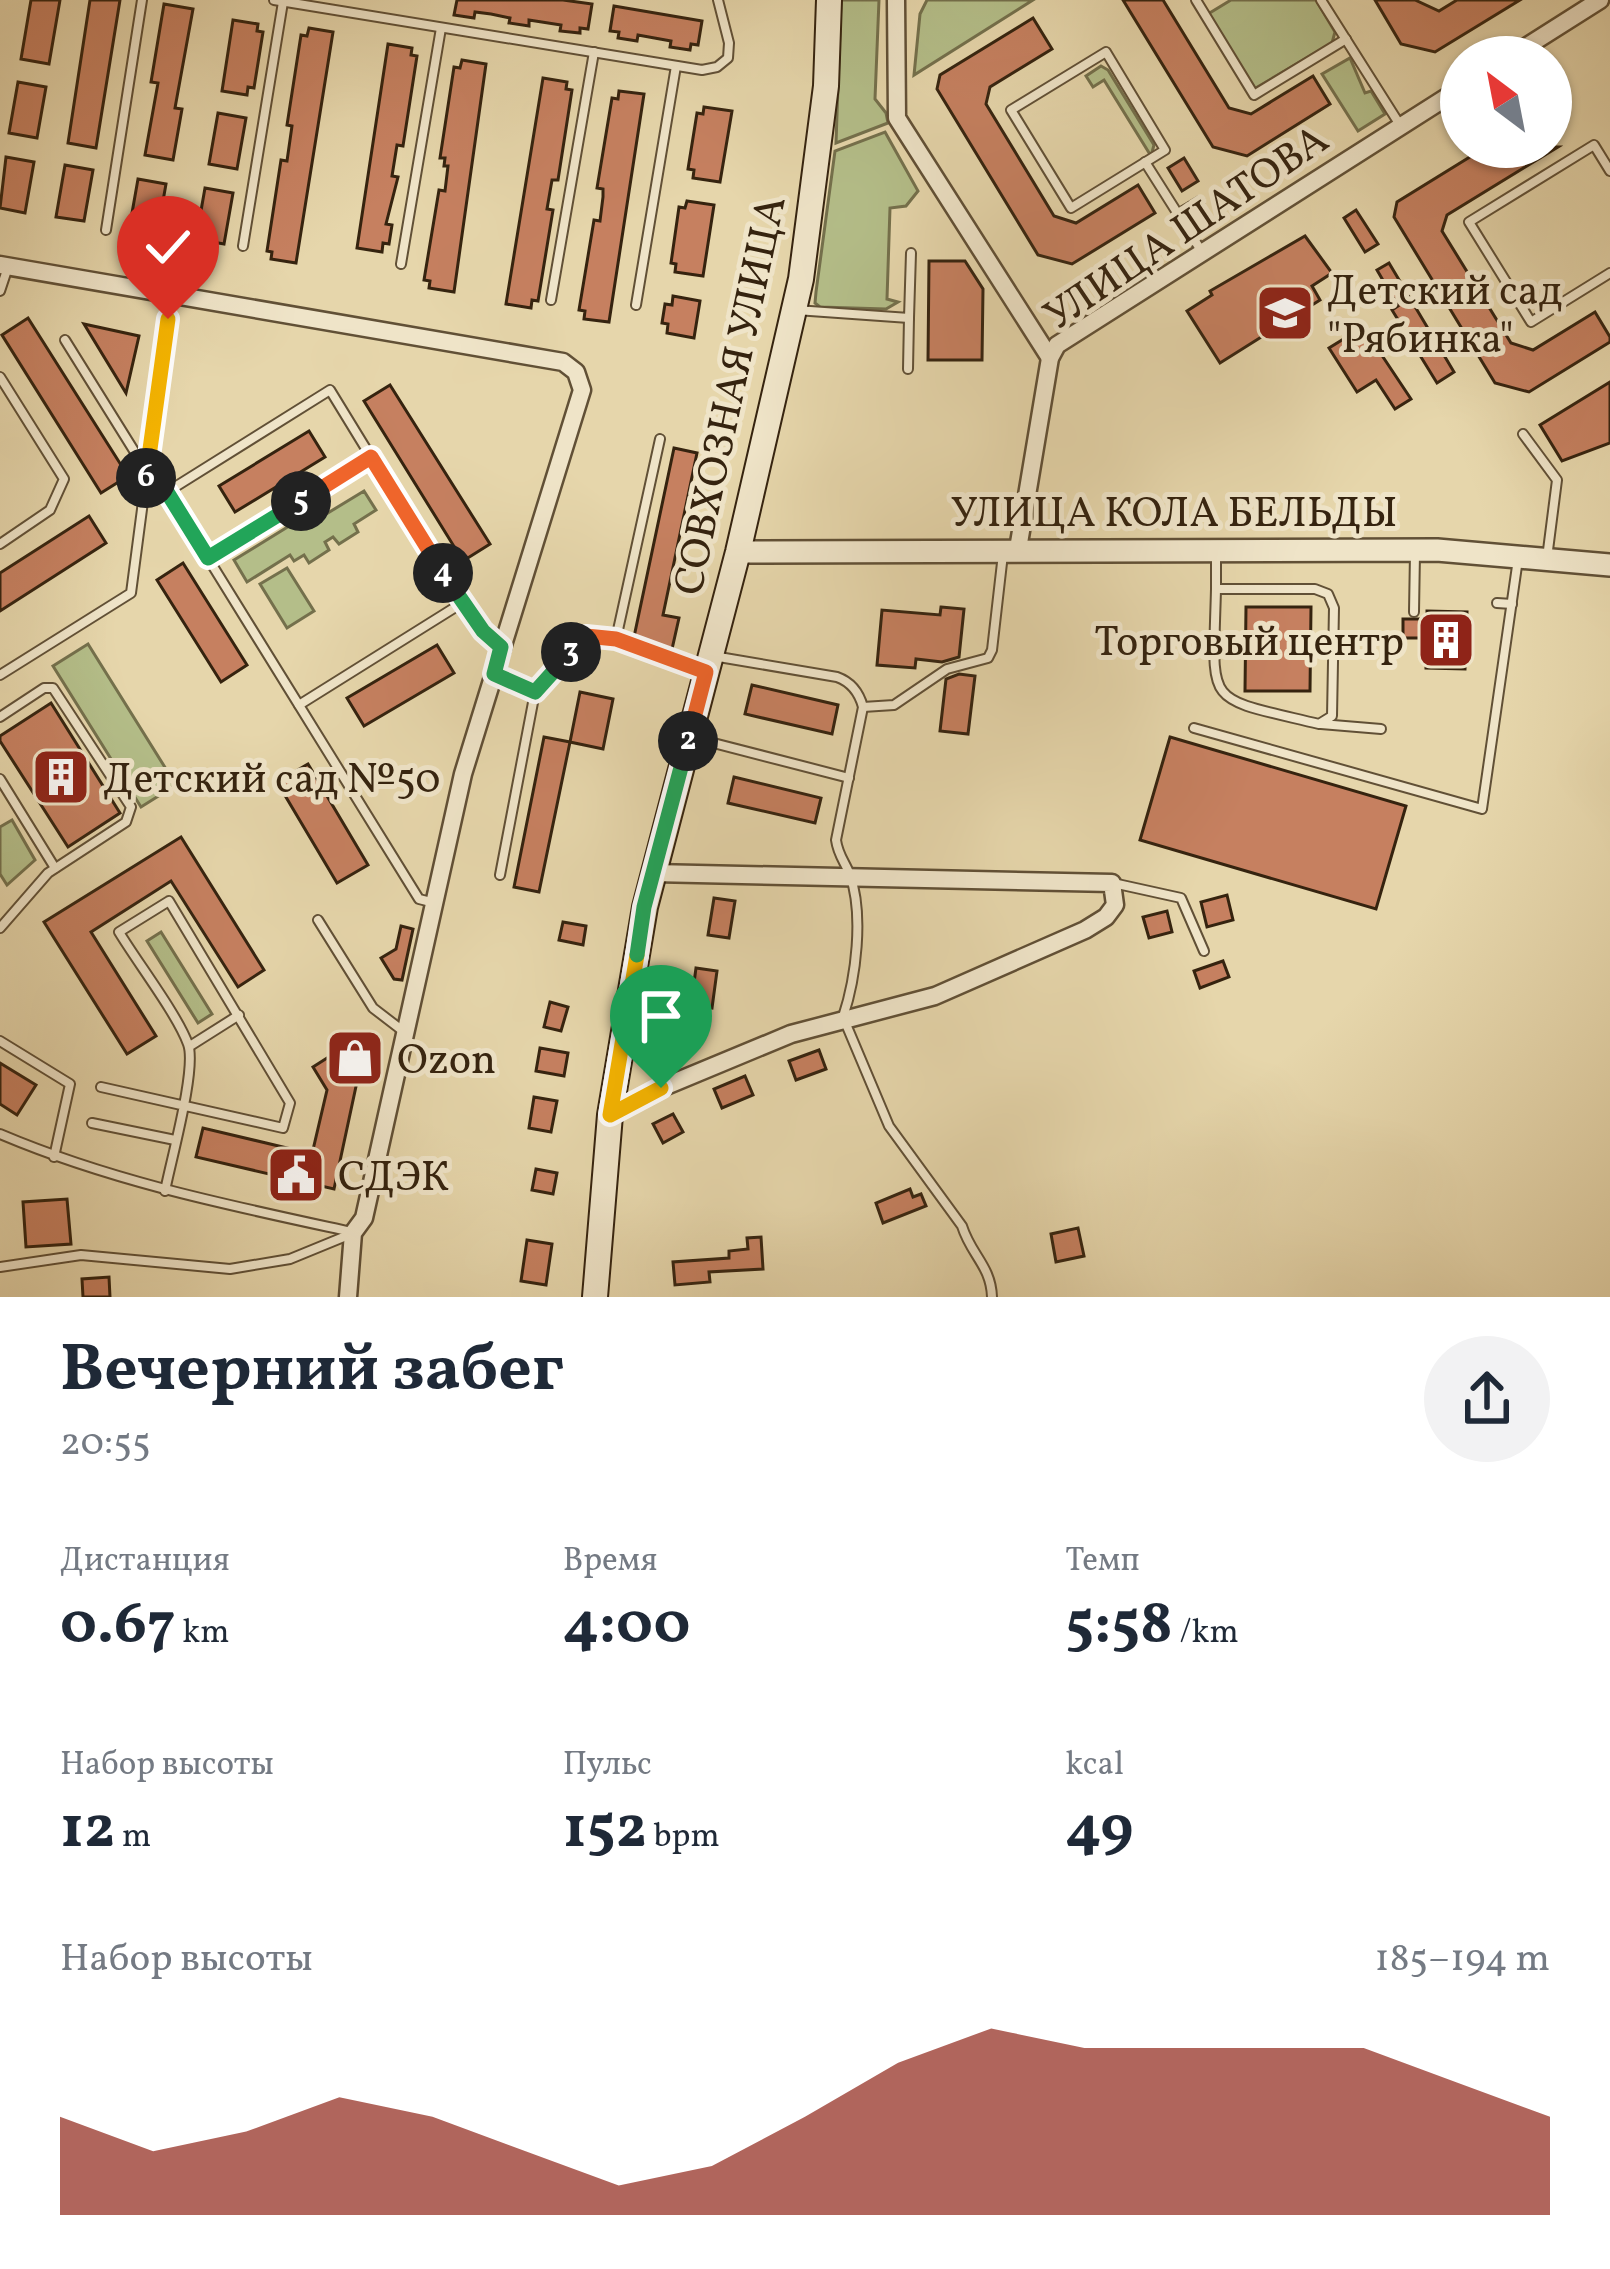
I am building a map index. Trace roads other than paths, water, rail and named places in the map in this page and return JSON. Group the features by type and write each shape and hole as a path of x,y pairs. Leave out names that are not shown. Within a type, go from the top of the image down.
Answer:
{"main road":[{"name":"СОВХОЗНАЯ УЛИЦА","path":"595,1297 610,1115 653,873 738,552 794,310 826,86 829,0"}],"street":[{"path":"896,0 898,118 1050,358"},
{"path":"1537,36 1574,7 1600,0"},
{"name":"УЛИЦА ШАТОВА","path":"1011,549 1050,358 1057,345 1440,101"},
{"path":"4,265 563,362 576,372 582,389 463,774 364,1218 353,1233 348,1297"},
{"name":"УЛИЦА КОЛА БЕЛЬДЫ","path":"738,552 1415,550 1610,566"},
{"path":"610,1115 722,1061 843,1017 935,996 1085,930 1115,905 1112,883 653,873"}],"lane":[{"path":"106,230 142,0"},
{"path":"344,12 346,0"},
{"path":"243,246 279,1 702,70 728,58 718,0"},
{"path":"1196,0 1254,95 1346,39"},
{"path":"1321,0 1401,126"},
{"path":"401,264 441,28"},
{"path":"551,300 594,52"},
{"path":"1106,52 1166,150 1144,162 1071,208 1011,110 1106,52"},
{"path":"636,305 676,66"},
{"path":"1610,171 1594,146 1469,222 1531,322 1610,273"},
{"path":"1144,162 1203,252"},
{"path":"1178,214 1200,201"},
{"path":"908,369 911,253"},
{"path":"0,291 4,265"},
{"path":"0,675 131,593 170,293"},
{"path":"794,310 909,318"},
{"path":"65,340 146,471"},
{"path":"0,376 64,479 50,510 0,544"},
{"path":"144,488 167,492 330,390 462,603 501,647"},
{"path":"1523,434 1557,479 1547,560"},
{"path":"616,639 660,439"},
{"path":"208,558 371,457"},
{"path":"167,492 418,898 433,902"},
{"path":"863,707 894,705 947,669 988,658 1011,549"},
{"path":"1216,550 1214,682 1230,703 1319,724 1381,729"},
{"path":"1414,612 1415,550"},
{"path":"1193,728 1482,809 1519,557"},
{"path":"1216,589 1315,589 1328,594 1334,608 1332,716 1319,724"},
{"path":"298,705 462,603"},
{"path":"1497,603 1512,604"},
{"path":"500,875 535,692 586,636 616,639 708,664 837,677 851,685 863,707 836,840 851,876 858,951 843,1017 889,1126 962,1226 967,1242 991,1276 992,1297"},
{"path":"494,674 535,692"},
{"path":"0,718 44,688 53,688 131,806 126,822 55,868 0,928"},
{"path":"689,737 849,778"},
{"path":"0,779 55,868"},
{"path":"1112,883 1181,898 1204,950"},
{"path":"100,1088 182,1104 284,1128 290,1102 169,901 119,932 190,1046 190,1075 182,1104 165,1191"},
{"path":"318,920 373,1008 404,1032"},
{"path":"190,1046 239,1015"},
{"path":"0,1041 70,1084 54,1157"},
{"path":"92,1123 175,1140"},
{"path":"0,1134 54,1157 165,1191 353,1233"},
{"path":"0,1267 81,1255 230,1269 290,1259 353,1233"}],"place":[{"name":"Детский сад \"Рябинка\"","path":"1285,313"},
{"name":"Торговый центр","path":"1446,640"},
{"name":"Детский сад №50","path":"61,777"},
{"name":"Ozon","path":"355,1058"},
{"name":"СДЭК","path":"296,1175"}]}
